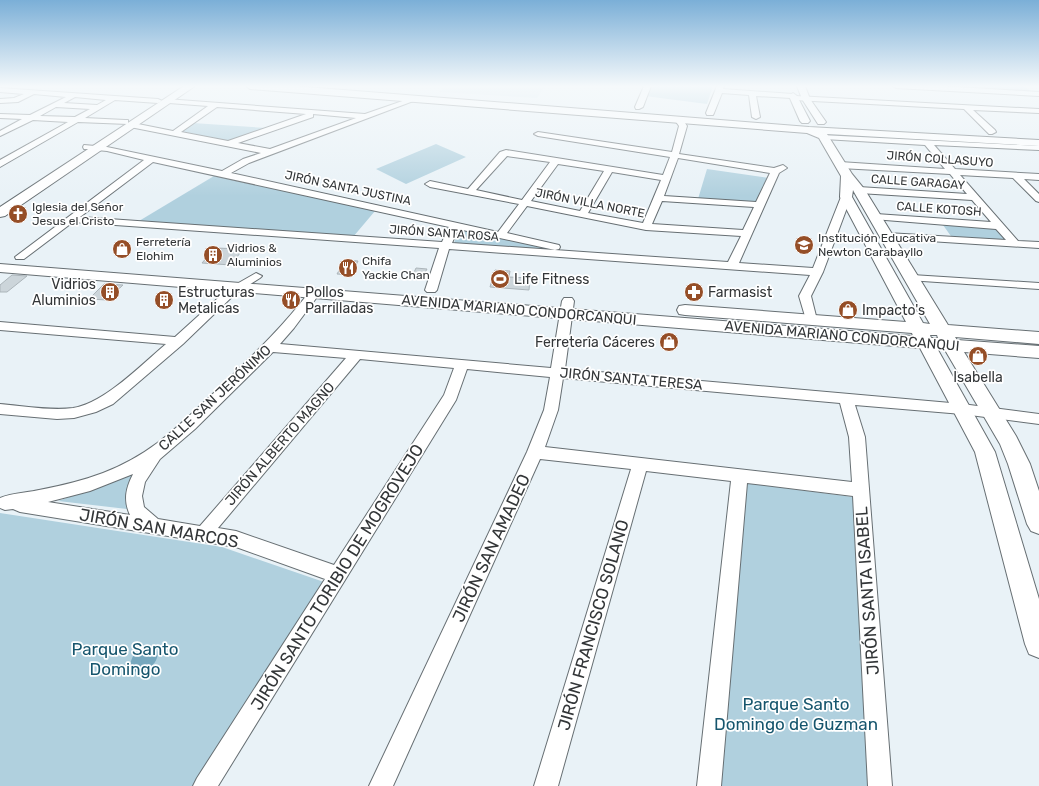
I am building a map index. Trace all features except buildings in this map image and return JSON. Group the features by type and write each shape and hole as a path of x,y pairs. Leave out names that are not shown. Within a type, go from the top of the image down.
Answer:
{"main road":[{"path":"0,203 87,147 129,123"},
{"path":"0,213 99,147 129,123"},
{"path":"767,123 807,126"},
{"path":"786,123 807,126 824,131 1039,143"},
{"path":"824,131 896,126 941,137 992,132 1039,134"},
{"path":"896,126 912,132 913,135 908,136"},
{"path":"824,131 844,170 859,190 887,236 1014,452 1039,524"},
{"path":"844,170 846,197 962,409 988,461 1039,644"},
{"name":"AVENIDA MARIANO CONDORCANQUI","path":"4,262 314,293 811,320 922,336"},
{"name":"AVENIDA MARIANO CONDORCANQUI","path":"4,262 256,276 431,290 567,307 947,338 1039,352"},
{"name":"AVENIDA MARIANO CONDORCANQUI","path":"947,338 1039,338"}],"street":[{"path":"0,134 21,123"},
{"path":"0,164 71,123"},
{"path":"123,123 271,152"},
{"path":"175,133 190,123"},
{"path":"229,144 287,123"},
{"path":"224,174 246,161 350,123"},
{"path":"646,227 659,198 675,155 682,126 680,123"},
{"path":"819,123 824,131 927,142 941,137 1039,148"},
{"path":"982,123 992,132"},
{"path":"538,134 779,170 760,205 732,266"},
{"path":"927,142 1016,244"},
{"name":"JIRÓN SANTA JUSTINA","path":"87,147 99,147 152,158 604,258"},
{"path":"470,192 503,154 510,153 667,178"},
{"path":"4,262 70,219 152,158"},
{"path":"501,235 556,160"},
{"path":"582,215 609,169"},
{"name":"JIRÓN COLLASUYO","path":"844,170 952,171 1039,177"},
{"path":"1015,175 1039,199"},
{"name":"JIRÓN VILLA NORTE","path":"430,184 646,227 747,233"},
{"name":"CALLE GARAGAY","path":"859,190 975,197"},
{"path":"811,320 805,296 817,272 846,197"},
{"path":"659,198 760,205"},
{"name":"CALLE KOTOSH","path":"876,218 1000,226"},
{"name":"JIRÓN SANTA ROSA","path":"70,219 817,272"},
{"path":"431,290 445,246 455,225"},
{"path":"887,236 1039,245"},
{"path":"0,408 57,414 74,413 91,408 108,400 178,341 232,291 256,276"},
{"path":"912,278 1039,286"},
{"name":"CALLE SAN JERÓNIMO","path":"3,502 52,495 88,485 121,472 155,454 185,430 270,347 314,293"},
{"name":"JIRÓN SAN AMADEO","path":"381,786 535,452 551,410 567,307"},
{"path":"0,326 178,341"},
{"name":"JIRÓN SANTA TERESA","path":"270,347 846,398 962,409 1039,419"},
{"name":"JIRÓN ALBERTO MAGNO","path":"204,533 356,355"},
{"name":"JIRÓN SANTO TORIBIO DE MOGROVEJO","path":"204,786 451,396 462,364"},
{"name":"JIRÓN SANTA ISABEL","path":"846,398 857,437 880,786"},
{"path":"535,452 860,490"},
{"path":"152,524 136,510 134,498 138,481 146,466 155,454"},
{"name":"JIRÓN FRANCISCO SOLANO","path":"546,786 640,464"},
{"path":"709,786 740,476"},
{"name":"JIRÓN SAN MARCOS","path":"3,502 152,524 236,539 338,575"}],"green space":[{"path":"193,123 266,128 230,141 180,131"},
{"path":"436,144 466,157 406,184 376,169"},
{"path":"707,169 769,178 757,203 698,199"},
{"path":"214,176 375,211 353,237 139,221"},
{"path":"943,225 998,228 1010,243 953,239"},
{"path":"460,228 546,247 545,251 454,243"},
{"path":"143,466 133,481 127,509 58,501 81,493"},
{"name":"Parque Santo Domingo de Guzman","path":"746,483 853,497 871,786 718,786"},
{"name":"Parque Santo Domingo","path":"0,513 222,547 324,582 192,786 0,786"}],"shaded area":[{"path":"149,645 156,648 158,653 155,662 152,666 143,671 133,671 130,665 134,654 139,649"}],"place":[{"name":"Iglesia del Señor Jesus el Cristo","path":"18,214"},
{"name":"Institución Educativa Newton Carabayllo","path":"804,245"},
{"name":"Ferretería Elohim","path":"122,249"},
{"name":"Vidrios & Aluminios","path":"213,255"},
{"name":"Chifa Yackie Chan","path":"348,268"},
{"name":"Life Fitness","path":"500,279"},
{"name":"Vidrios Aluminios","path":"110,292"},
{"name":"Farmasist","path":"694,292"},
{"name":"Estructuras Metalicas","path":"164,300"},
{"name":"Pollos Parrilladas","path":"291,300"},
{"name":"Impacto's","path":"848,310"},
{"name":"Ferreterîa Cáceres","path":"669,342"},
{"name":"Isabella","path":"978,356"}]}
